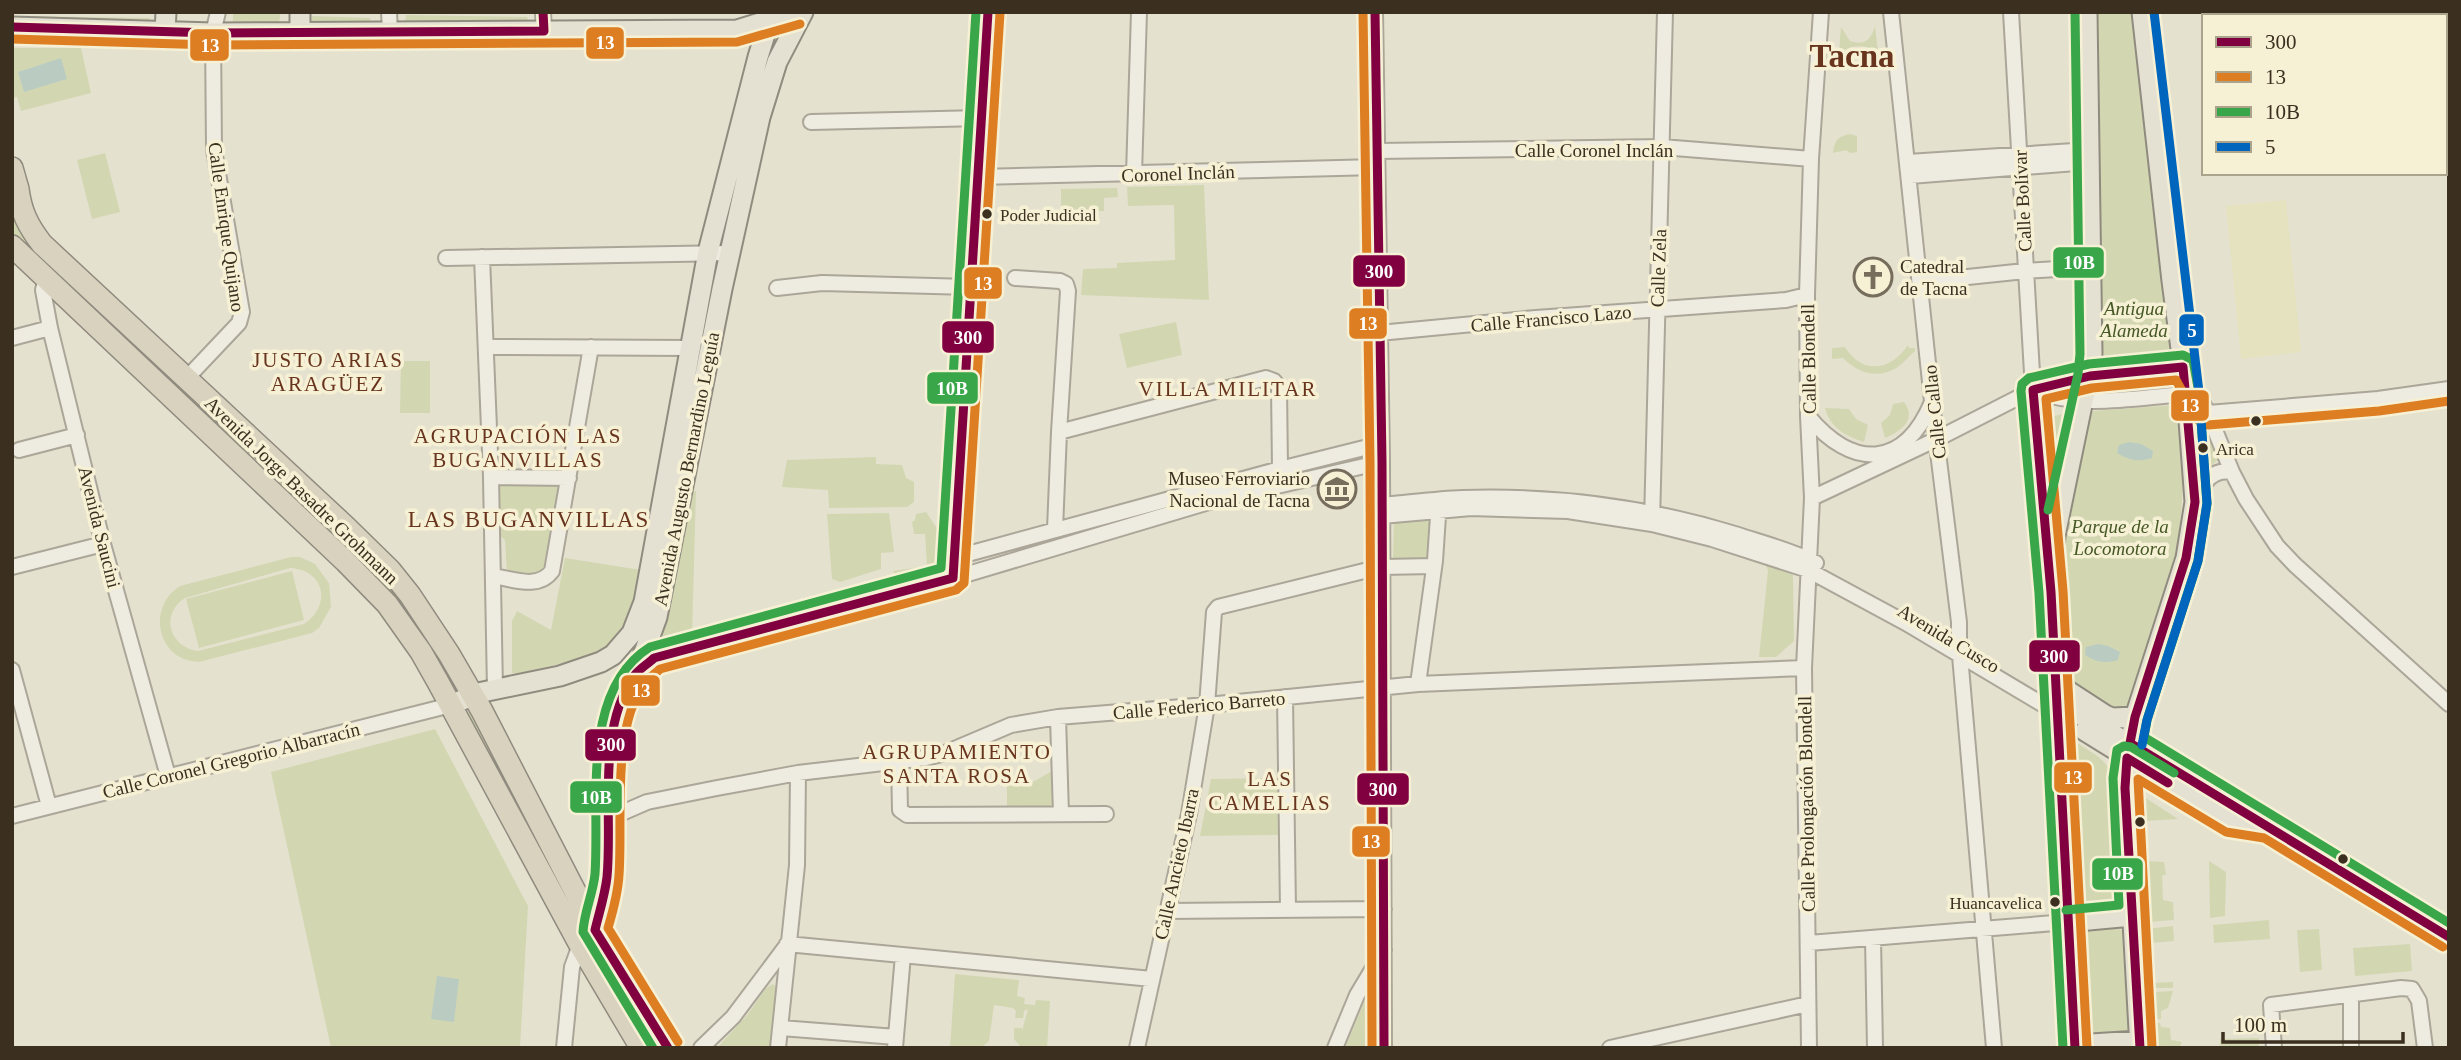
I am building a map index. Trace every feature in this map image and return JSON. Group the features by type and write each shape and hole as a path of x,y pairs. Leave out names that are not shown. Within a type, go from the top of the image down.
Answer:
{"highway":[{"name":"Avenida Jorge Basadre Grohmann","path":"15,174 23,215 29,228 42,244 390,570 430,624 473,695 641,1048"},
{"path":"12,211 15,174"},
{"name":"Avenida Jorge Basadre Grohmann","path":"12,246 345,561 387,604 421,652 588,938 668,1048"}],"main road":[{"path":"299,12 300,33"},
{"path":"12,27 165,22 213,33 300,33 390,32 543,22 644,22 737,30 770,16 796,12"},
{"name":"Avenida Augusto Bernardino Leguía","path":"588,938 607,879 608,769 613,732 628,686 638,668 657,617 760,117 771,79 803,12"},
{"path":"2087,12 2092,354 2090,376 2055,536 2051,592 2075,1046 2139,1044 2125,778 2135,717 2186,558 2195,502 2187,394 2142,12"},
{"name":"Avenida Augusto Bernardino Leguía","path":"450,705 495,689 590,667 613,655 632,634 644,602 708,252 770,16"},
{"path":"737,30 748,38 758,57"},
{"path":"613,655 628,656 638,668"},
{"path":"2054,670 2065,689 2105,715 2112,718 2135,717"},
{"name":"Avenida Cusco","path":"2056,707 2268,826 2449,937"},
{"path":"2058,745 2068,738 2074,738 2113,763 2125,778"},
{"path":"2067,922 2132,916"}],"street":[{"name":"Calle Enrique Quijano","path":"186,379 239,323 242,312 214,150 213,33 218,12"},
{"path":"389,12 390,32"},
{"path":"953,578 988,12"},
{"path":"1134,174 1139,12"},
{"path":"1375,12 1382,511 1384,1048"},
{"name":"Calle Zela","path":"1652,518 1665,12"},
{"name":"Calle Blondell","path":"1809,565 1812,498 1807,295 1811,159 1821,12"},
{"name":"Calle Callao","path":"1891,12 1959,622 1994,1048"},
{"name":"Calle Bolívar","path":"2011,12 2025,271 2051,592"},
{"path":"811,122 982,118"},
{"name":"Calle Coronel Inclán","path":"1377,151 1662,147 1811,159"},
{"path":"1909,169 2089,156"},
{"name":"Coronel Inclán","path":"979,177 1377,167"},
{"path":"446,258 730,253"},
{"path":"482,257 491,477 495,689"},
{"path":"1920,282 2091,267"},
{"name":"Avenida Saucini","path":"46,276 43,290 50,328 103,544 168,776"},
{"path":"1015,278 1060,281 1066,284 1068,291 1055,529"},
{"path":"777,288 822,284 970,287"},
{"name":"Calle Francisco Lazo","path":"1379,333 1536,318 1786,300 1807,295"},
{"path":"12,338 50,328"},
{"path":"486,347 690,348"},
{"path":"493,576 535,583 547,579 552,571 591,348"},
{"path":"1812,498 2034,390 2090,376 2183,368 2208,413 2232,472 2259,521 2277,546 2449,705"},
{"path":"1059,432 1266,378 1279,387 1280,469"},
{"path":"2034,390 2052,397 2083,400 2187,394 2208,413 2378,399 2449,389"},
{"path":"1808,416 1821,431 1843,447 1855,453 1878,454 1905,443 1926,417 1933,400"},
{"path":"19,450 77,435"},
{"path":"953,558 1380,444"},
{"path":"638,668 663,654 953,578 1216,500 1381,462"},
{"path":"2195,502 2203,485 2214,473 2232,472"},
{"path":"491,477 569,478"},
{"path":"1418,684 1440,505"},
{"name":"Avenida Cusco","path":"1382,511 1440,505 1569,511 1652,518 1718,529 1809,565 1906,622 1960,649 2056,707"},
{"path":"12,567 103,544"},
{"name":"Calle Prolongación Blondell","path":"1809,565 1804,668 1809,1048"},
{"name":"Calle Ancieto Ibarra","path":"1137,1048 1183,845 1207,705 1214,612 1218,607 1382,567 1434,566"},
{"name":"Calle Federico Barreto","path":"608,819 647,802 797,773 945,753 1012,725 1058,718 1418,684 1804,668"},
{"path":"12,670 15,696 49,806"},
{"path":"1285,697 1288,910"},
{"name":"Calle Coronel Gregorio Albarracín","path":"12,816 450,705"},
{"path":"1058,718 1061,814"},
{"path":"899,761 900,810 903,813 1106,814"},
{"path":"778,1048 797,865 797,773"},
{"path":"1167,911 1384,909"},
{"path":"1809,943 2067,922"},
{"path":"564,1048 572,967 588,938"},
{"path":"1873,938 1875,1048"},
{"path":"788,944 1152,979"},
{"path":"701,1048 733,1017 788,944"},
{"path":"1335,1048 1357,995 1384,950"},
{"path":"780,1028 895,1042 903,955"},
{"path":"2274,1048 2272,1005 2401,988 2412,989 2419,1001 2425,1048"},
{"path":"2351,995 2351,1048"},
{"path":"1609,1048 1672,1041 1808,1004"}],"shaded area":[{"path":"61,58 67,79 24,92 18,72"},
{"path":"2286,200 2301,352 2241,359 2226,206"},
{"path":"2129,442 2141,444 2153,451 2152,458 2134,460 2117,453 2119,445"},
{"path":"2098,644 2120,652 2118,660 2100,662 2085,655 2086,647"},
{"path":"437,976 459,979 454,1022 431,1019"}],"green space":[{"name":"Antigua Alameda","path":"2096,12 2136,12 2174,357 2170,362 2103,371 2098,364"},
{"path":"233,14 280,14 279,27 233,26"},
{"path":"406,15 527,17 529,24 405,22"},
{"path":"12,16 150,18 148,26 12,21"},
{"path":"312,16 370,18 372,27 312,25"},
{"path":"1875,26 1878,51 1858,46 1839,53 1841,27 1850,41 1859,43 1869,38"},
{"path":"12,48 81,48 91,93 21,111 17,97 12,98"},
{"path":"1850,134 1857,136 1857,152 1850,153 1846,150 1833,153 1837,140"},
{"path":"105,153 120,212 92,219 77,160"},
{"path":"1204,185 1209,300 1081,295 1083,269 1117,268 1117,263 1175,260 1174,205 1128,206 1127,187"},
{"path":"1117,188 1118,197 1104,198 1104,211 1061,212 1061,189"},
{"path":"17,217 390,580 456,677 453,686 446,683 411,625 12,234 12,222"},
{"path":"1176,322 1182,355 1127,368 1119,334"},
{"path":"1908,345 1909,348 1915,348 1915,351 1899,366 1884,373 1862,371 1843,358 1832,359 1832,348 1845,347 1860,362 1876,366 1893,360"},
{"path":"401,361 430,361 430,413 400,413"},
{"path":"2166,376 2172,382 2167,389 2105,393 2099,387 2104,381"},
{"path":"1904,402 1909,414 1906,424 1885,438 1881,423 1890,415 1893,404"},
{"name":"Parque de la Locomotora","path":"2174,405 2181,410 2183,460 2177,544 2157,625 2130,705 2121,714 2071,689 2062,673 2059,564 2090,413"},
{"path":"1825,408 1849,409 1856,419 1868,425 1864,442 1835,426"},
{"path":"2068,413 2073,417 2056,495 2053,494 2046,423 2049,417"},
{"path":"2201,421 2204,422 2220,457 2207,471 2202,470 2197,425"},
{"path":"876,457 876,464 902,465 906,478 914,482 914,502 907,507 829,508 828,490 782,487 787,460"},
{"path":"499,482 561,482 547,568 542,576 507,574 505,540 499,535"},
{"path":"692,491 696,491 692,638 664,643 660,641 659,635"},
{"path":"926,512 936,527 948,527 946,569 940,574 903,586 893,571 927,566 925,534 914,534 912,522 916,514"},
{"path":"889,513 894,552 881,553 881,569 840,582 832,579 827,514"},
{"path":"1431,517 1436,522 1428,560 1395,561 1394,522"},
{"path":"291,557 300,557 315,564 329,583 331,607 319,628 312,633 199,662 174,653 161,632 163,607 169,595 180,586","holes":["290,568 311,575 321,590 319,608 304,624 198,651 180,643 171,629 172,612 185,598"]},
{"path":"565,558 641,570 632,619 624,632 598,651 565,662 512,673 512,621 517,611 551,630"},
{"path":"1765,562 1793,575 1794,641 1776,657 1759,657 1768,571"},
{"path":"292,571 304,620 199,648 186,599"},
{"path":"474,711 587,919 578,924 467,719 468,712"},
{"path":"435,729 528,906 520,1048 331,1048 271,772"},
{"path":"2076,742 2105,764 2113,777 2115,785 2108,786 2111,843 2118,843 2122,906 2120,910 2075,912 2065,748"},
{"path":"1054,770 1055,803 1046,808 1007,808 1007,785 1031,783"},
{"path":"1277,778 1278,835 1200,836 1211,779"},
{"path":"2135,791 2178,819 2145,821 2146,861 2164,862 2166,874 2162,876 2163,900 2173,902 2174,920 2146,922 2143,871 2139,868"},
{"path":"2209,861 2226,872 2225,916 2210,918"},
{"path":"2269,920 2270,939 2214,943 2213,925"},
{"path":"2115,926 2124,934 2130,1024 2126,1033 2089,1036 2082,1031 2081,1015 2088,1014 2083,940 2076,940 2080,929"},
{"path":"2173,926 2174,941 2151,943 2152,983 2173,982 2173,988 2148,988 2144,986 2141,941 2146,941 2146,929"},
{"path":"2319,929 2322,970 2300,972 2297,930"},
{"path":"2410,944 2412,971 2355,976 2353,948"},
{"path":"955,974 1019,980 1017,996 1025,998 1024,1004 1035,1005 1036,1000 1050,1001 1047,1048 1020,1046 1014,1039 1014,1028 1022,1028 1022,1031 1028,1009 1024,1011 1023,1018 1015,1018 1016,1011 1013,1008 994,1005 989,1041 981,1048 950,1048"},
{"path":"773,984 778,989 770,1048 717,1048 748,1014 766,988"},
{"path":"1370,988 1372,1048 1345,1048"},
{"path":"2173,991 2168,1008 2161,1011 2161,1019 2152,1020 2151,992"},
{"path":"2152,1023 2160,1023 2161,1027 2170,1028 2171,1040 2182,1042 2180,1046 2154,1048"},
{"path":"2259,1038 2259,1048 2220,1048 2220,1039"}],"transit line":[{"name":"300","path":"12,27 213,33 544,31 543,12"},
{"name":"10B","path":"653,1048 583,932 595,874 596,783 603,719 613,691 628,666 650,647 941,568 976,12"},
{"name":"300","path":"668,1048 595,930 607,877 610,747 622,698 634,676 654,658 953,578 988,12"},
{"name":"13","path":"1363,12 1370,462 1372,1048"},
{"name":"300","path":"1375,12 1382,462 1384,1048"},
{"name":"10B","path":"2048,510 2080,354 2075,12"},
{"name":"5","path":"2142,745 2147,720 2198,561 2207,503 2199,392 2154,12"},
{"name":"13","path":"678,1042 608,928 618,882 623,750 634,703 646,682 660,669 956,590 964,583 1000,13"},
{"name":"13","path":"12,39 213,45 737,42 800,24"},
{"name":"10B","path":"2063,1048 2039,593 2021,391 2022,384 2029,378 2089,364 2183,355 2193,360 2199,393 2207,504 2198,561 2147,720 2144,737 2449,923"},
{"name":"300","path":"2075,1048 2051,592 2033,390 2090,376 2183,367 2195,502 2186,558 2135,717 2130,743 2449,937"},
{"name":"13","path":"2087,1047 2063,591 2046,399 2092,388 2176,380 2198,420 2208,425 2379,411 2449,401"},
{"name":"10B","path":"2066,910 2119,905 2113,778 2117,750 2124,746 2131,747 2174,773"},
{"name":"300","path":"2140,1048 2125,788 2127,758 2168,783"},
{"name":"13","path":"2152,1047 2138,779 2226,832 2264,838 2443,947"}],"place":[{"name":"Poder Judicial","path":"987,214"},
{"name":"Catedral de Tacna","path":"1873,277"},
{"name":"Arica","path":"2203,448"},
{"name":"Museo Ferroviario Nacional de Tacna","path":"1337,489"},
{"name":"Huancavelica","path":"2055,902"}],"district":[{"name":"Tacna","path":"1852,55"},
{"name":"JUSTO ARIAS ARAGÜEZ","path":"328,372"},
{"name":"VILLA MILITAR","path":"1228,389"},
{"name":"AGRUPACIÓN LAS BUGANVILLAS","path":"518,448"},
{"name":"LAS BUGANVILLAS","path":"529,519"},
{"name":"AGRUPAMIENTO SANTA ROSA","path":"957,764"},
{"name":"LAS CAMELIAS","path":"1270,791"}]}
